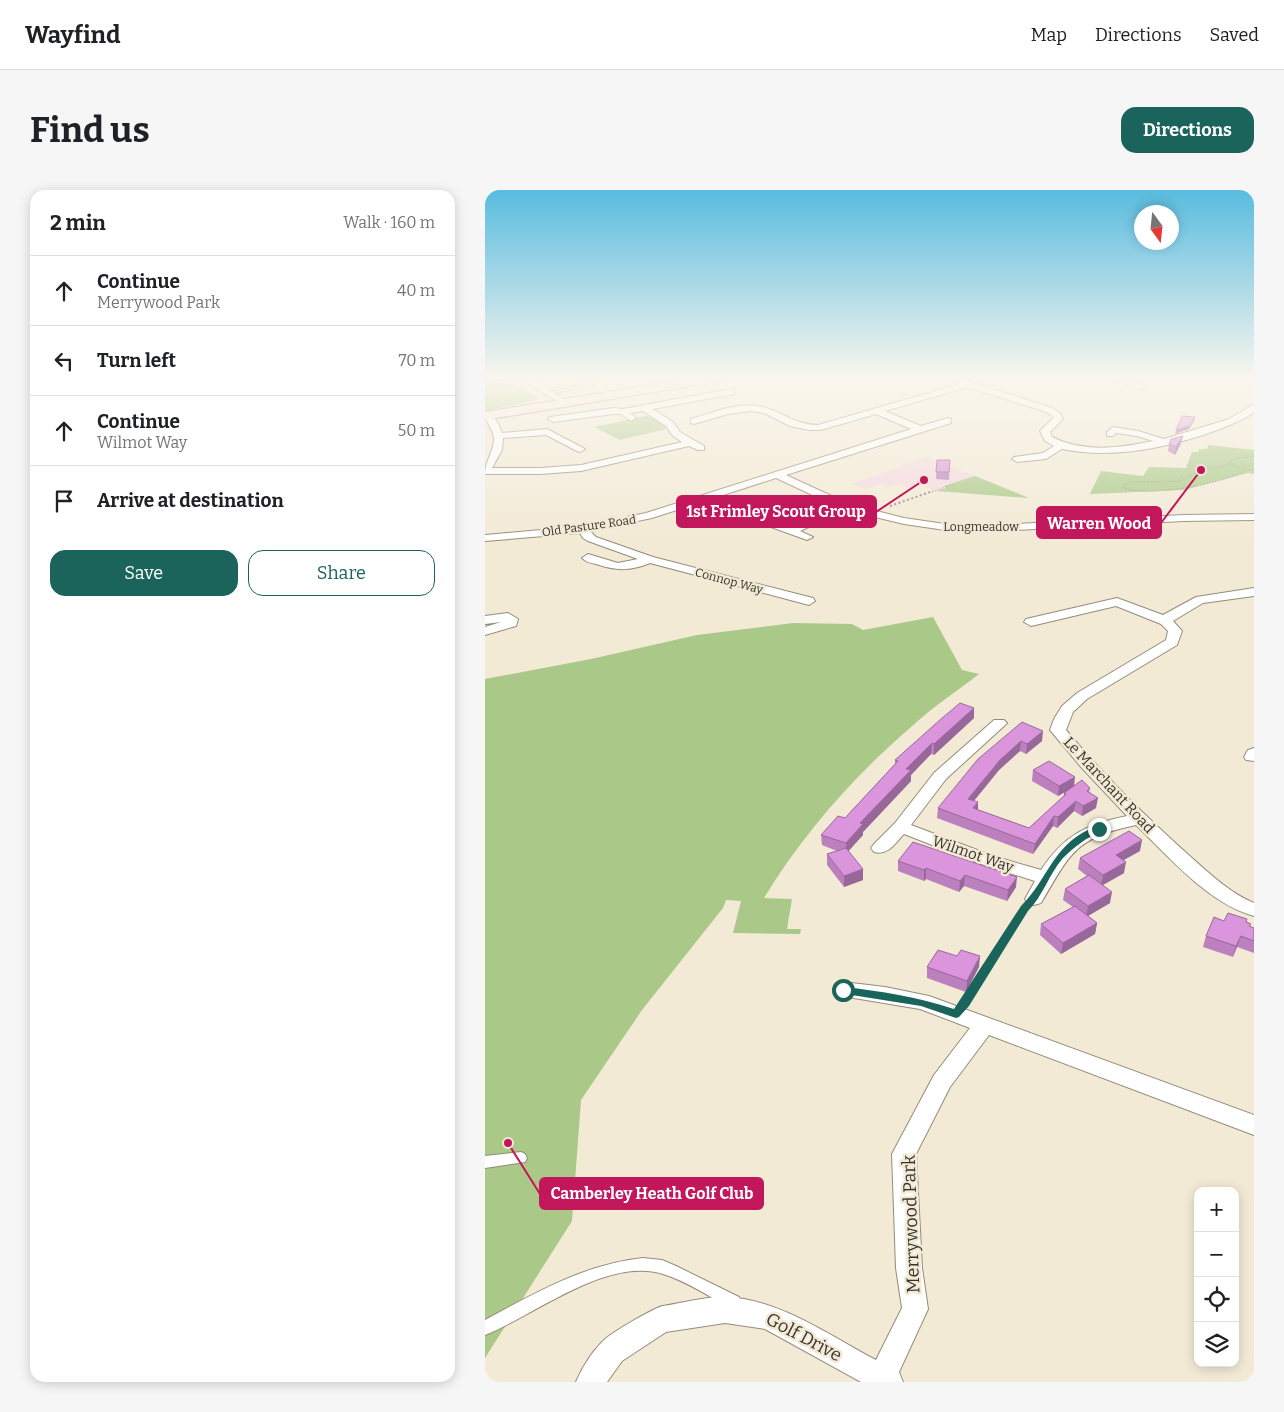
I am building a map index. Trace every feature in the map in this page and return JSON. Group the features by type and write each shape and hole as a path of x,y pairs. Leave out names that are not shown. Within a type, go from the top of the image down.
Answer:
{"street":[{"path":"485,470 495,456 499,432"},
{"path":"499,436 547,432 580,449"},
{"path":"675,432 689,443 701,448"},
{"name":"Old Pasture Road","path":"485,538 584,529 649,516 912,432"},
{"path":"1046,432 1047,439 1060,446 1081,450 1104,450 1162,442 1199,432"},
{"path":"1132,432 1162,442"},
{"path":"1184,437 1196,443"},
{"path":"485,470 540,471 581,468 689,443"},
{"path":"1017,459 1046,456 1060,446"},
{"name":"Longmeadow","path":"777,475 845,506 911,522 966,528 1191,517 1254,517"},
{"path":"791,531 845,506"},
{"path":"775,525 807,537"},
{"name":"Connop Way","path":"584,529 587,536 592,539 649,559 809,601"},
{"path":"588,558 625,568 649,559"},
{"path":"1031,622 1117,602 1166,621 1199,600 1254,592"},
{"path":"485,620 508,616 512,619 511,623 507,626 485,631"},
{"name":"Le Marchant Road","path":"1166,621 1175,631 1172,642 1082,696 1067,709 1061,719 1058,730 1081,759 1138,818 1223,895 1254,910"},
{"path":"880,848 901,827 939,776 1000,723"},
{"path":"1034,900 1045,878 1059,857 1086,834 1138,818"},
{"name":"Wilmot Way","path":"901,827 978,857 1045,878"},
{"path":"843,990 922,1002 1254,1124"},
{"name":"Merrywood Park","path":"885,1380 915,1309 909,1268 904,1154 942,1081 985,1025"},
{"name":"Golf Drive","path":"590,1382 612,1351 662,1320 725,1310 759,1314 774,1320 885,1380"}],"lane":[{"path":"485,1162 521,1158"},
{"path":"485,1328 566,1285 624,1264 660,1266 759,1314"}],"path":[{"path":"1254,456 1234,459 1227,464 1199,471 1185,480 1131,482 1124,485 1124,488 1134,492 1204,484 1254,469"},
{"path":"1227,464 1249,470"},
{"path":"1171,482 1175,487"},
{"path":"883,508 954,484"},
{"path":"956,1014 1025,909 1034,900"}],"shaded area":[{"path":"927,457 1029,498 936,491 921,485 910,489 899,484 889,487 882,484 865,489 852,484"}],"green space":[{"path":"603,432 655,432 620,440"},
{"path":"1208,445 1254,450 1254,474 1248,473 1184,490 1090,494 1101,471 1143,476 1149,467 1186,468 1192,452 1198,452 1199,449 1207,449"},
{"path":"975,476 1029,498 936,491 946,488 944,486"},
{"path":"933,617 962,670 979,674 926,714 849,786 812,829 779,874 764,898 792,899 787,929 801,929 800,934 733,933 741,901 726,900 723,908 642,1010 581,1100 572,1221 485,1358 485,679 591,659 697,635 793,623 852,624 863,630"}],"building":[{"path":"1183,436 1176,447 1169,444 1171,439"},
{"path":"937,460 950,460 949,472 936,472"},
{"path":"960,703 974,708 934,744 932,743 906,769 911,770 860,823 863,824 846,843 821,835 838,816 845,818 898,761 895,760"},
{"path":"1022,722 1043,731 1027,744 1021,741 1000,760 968,799 978,802 973,808 1029,828 1066,794 1064,793 1082,780 1090,788 1087,791 1098,798 1083,806 1076,801 1058,817 1054,816 1035,844 938,808 978,759"},
{"path":"1049,761 1075,777 1059,786 1033,770"},
{"path":"1129,831 1142,840 1116,855 1126,862 1103,875 1080,858"},
{"path":"913,842 1017,877 1008,890 965,875 960,881 926,868 924,870 898,861"},
{"path":"846,848 863,869 844,876 827,854"},
{"path":"1089,875 1112,892 1088,906 1065,889"},
{"path":"1075,906 1097,923 1063,943 1041,924"},
{"path":"1228,913 1247,919 1246,922 1251,924 1249,926 1254,928 1254,941 1241,936 1236,946 1206,936 1214,917 1224,921"},
{"path":"938,950 957,956 961,950 980,956 967,981 927,967"}],"place":[{"name":"Warren Wood","path":"1201,470"},
{"name":"1st Frimley Scout Group","path":"924,480"},
{"name":"Camberley Heath Golf Club","path":"508,1143"}],"route":[{"path":"843,990 922,1002 956,1014 1025,909 1034,900 1045,878 1059,857 1086,834 1099,829"}]}
